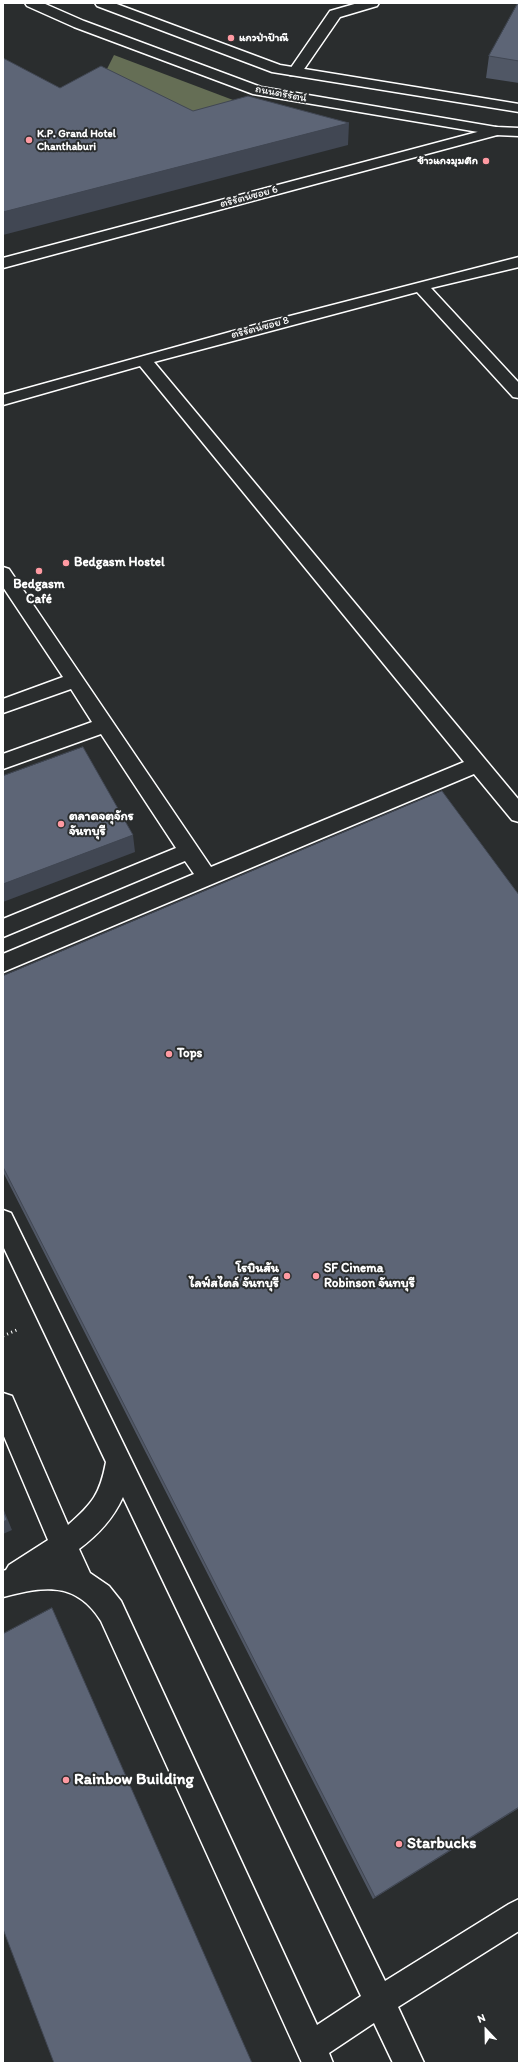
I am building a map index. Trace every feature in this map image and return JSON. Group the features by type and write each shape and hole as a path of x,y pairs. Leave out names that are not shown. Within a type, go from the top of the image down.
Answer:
{"street":[{"name":"ถนนตรีรัตน์","path":"32,3 79,24 258,91 496,131 519,132"},
{"name":"ถนนตรีรัตน์","path":"102,3 277,69 519,108"},
{"path":"294,72 335,14 372,3"},
{"name":"ตรีรัตน์ซอย 6","path":"3,263 496,131"},
{"name":"ตรีรัตน์ซอย 8","path":"3,400 143,360 420,286 519,262"},
{"path":"420,286 519,394"},
{"path":"143,360 519,814"},
{"path":"3,574 207,877"},
{"path":"3,706 74,680"},
{"path":"3,762 104,725"},
{"path":"3,963 478,764"},
{"path":"3,928 189,851"},
{"path":"3,1221 409,2063"},
{"path":"3,1405 80,1582"},
{"path":"3,1583 45,1560 88,1524 105,1505 114,1486 118,1461"},
{"path":"3,1583 29,1576 48,1575 80,1582 98,1594 111,1611 315,2055 379,2002 519,1914"}],"green space":[{"path":"114,55 241,103 172,119 99,85"}],"building":[{"path":"518,3 519,61 489,56"},
{"path":"3,58 60,88 101,66 193,111 248,96 349,123 3,212"},
{"name":"ตลาดจตุจักร จันทบุรี","path":"83,747 133,835 3,884 3,776"},
{"name":"โรบินสัน ไลฟ์สไตล์ จันทบุรี","path":"442,791 519,895 519,1807 375,1897 3,1167 3,976"},
{"path":"3,1510 7,1520 3,1522"},
{"name":"Rainbow Building","path":"52,1608 252,2063 54,2063 3,1929 3,1634"}],"place":[{"name":"แกวป่าป้าณี","path":"231,38"},
{"name":"K.P. Grand Hotel Chanthaburi","path":"29,140"},
{"name":"ข้าวแกงมุมตึก","path":"486,161"},
{"name":"Bedgasm Hostel","path":"66,563"},
{"name":"Bedgasm Café","path":"39,571"},
{"name":"ตลาดจตุจักร จันทบุรี","path":"61,824"},
{"name":"Tops","path":"169,1054"},
{"name":"โรบินสัน ไลฟ์สไตล์ จันทบุรี","path":"287,1276"},
{"name":"SF Cinema Robinson จันทบุรี","path":"316,1276"},
{"name":"Rainbow Building","path":"66,1780"},
{"name":"Starbucks","path":"399,1844"}]}
